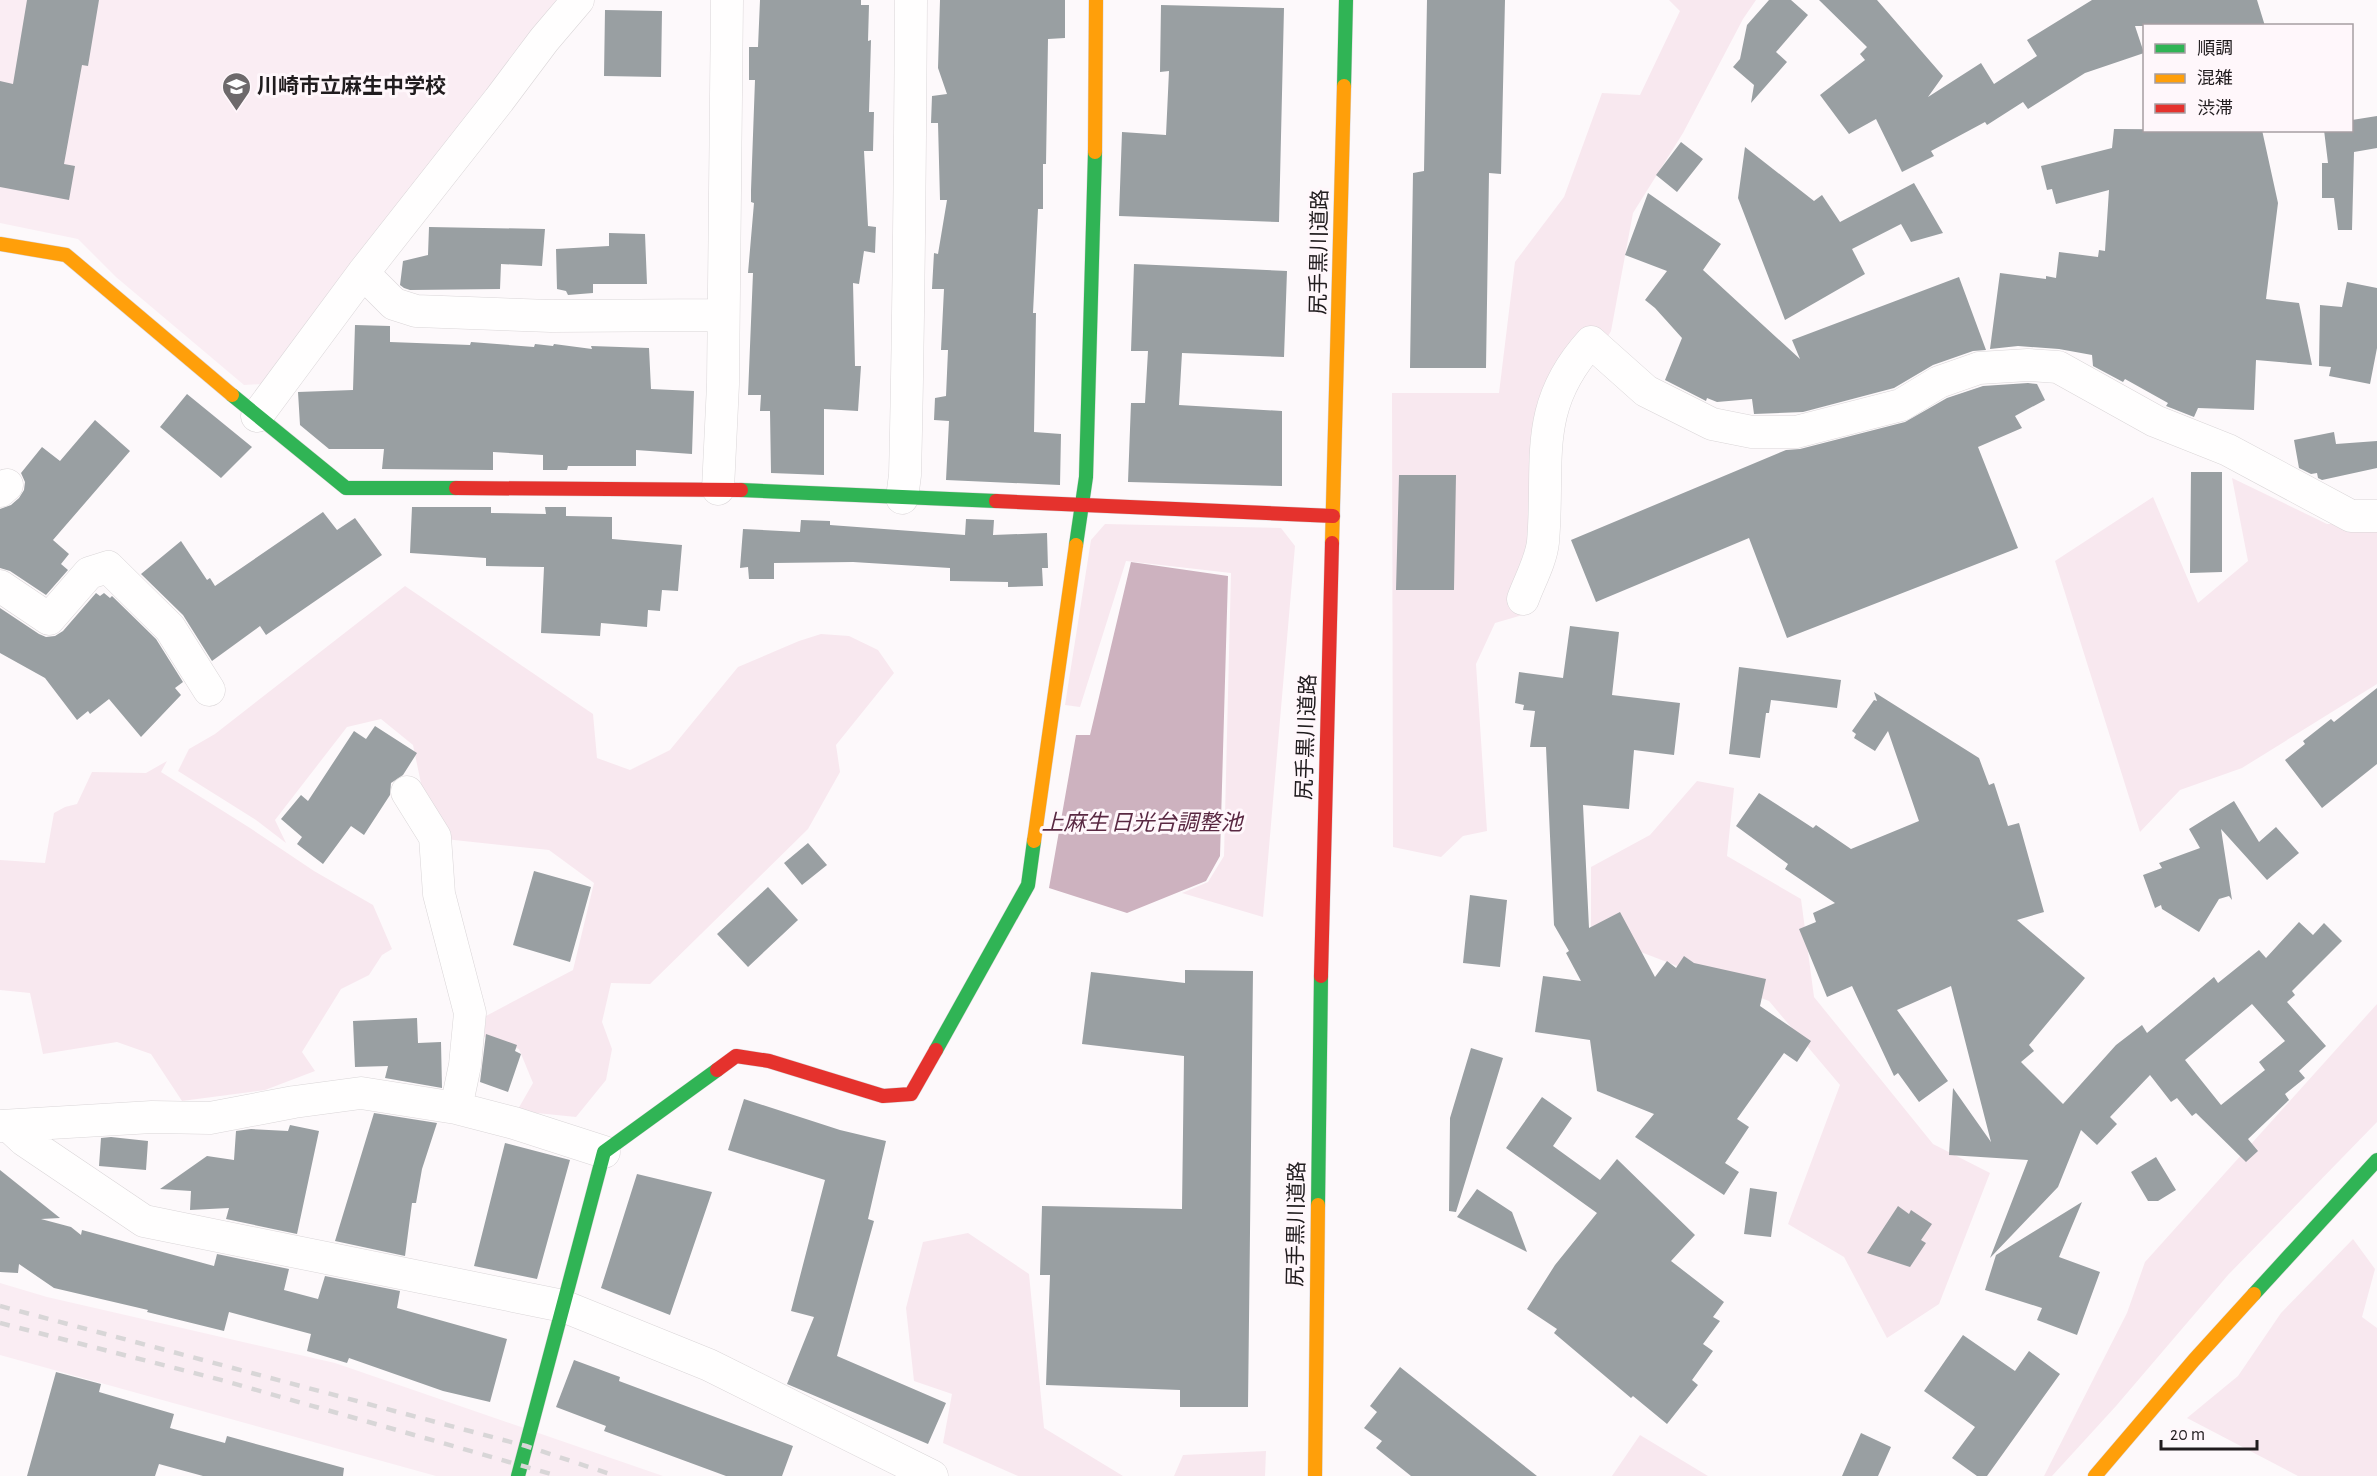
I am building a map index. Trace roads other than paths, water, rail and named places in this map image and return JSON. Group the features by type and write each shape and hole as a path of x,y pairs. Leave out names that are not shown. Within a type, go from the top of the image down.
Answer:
{"street":[{"path":"257,416 363,273 544,40 578,0"},
{"path":"718,489 723,384 727,0"},
{"path":"902,498 905,476 909,331 911,0"},
{"path":"518,1476 604,1152 736,1056 769,1061 883,1096 911,1094 1028,885 1080,504 1086,477 1096,119 1096,0"},
{"name":"尻手黒川道路","path":"1315,1476 1321,918 1334,516 1346,0"},
{"path":"0,244 66,255 346,488 718,489 1334,516"},
{"path":"363,273 394,304 416,311 551,316 723,315"},
{"path":"1523,599 1543,545 1544,449 1554,399 1576,359 1591,342 1646,391 1712,424 1752,432 1796,432 1902,405 1939,382 1979,368 2028,365 2058,367 2155,421 2228,450 2351,516 2377,516"},
{"path":"0,586 49,619 89,573 108,567 170,628 209,690"},
{"path":"407,792 435,837 439,894 470,1013 465,1065 456,1108"},
{"path":"5,1127 152,1117 210,1118 294,1101 361,1093 456,1108 514,1123 604,1152"},
{"path":"5,1127 144,1221 563,1306 709,1365 879,1452 932,1476"},
{"path":"2095,1476 2194,1360 2377,1160"}],"water":[{"name":"上麻生 日光台調整池","path":"1131,562 1228,576 1220,856 1206,881 1127,913 1049,888 1076,735 1090,735"}],"railway":[{"path":"0,1306 526,1446 616,1476"},
{"path":"0,1323 225,1381 558,1476"}],"place":[{"name":"川崎市立麻生中学校","path":"236,112"}]}
